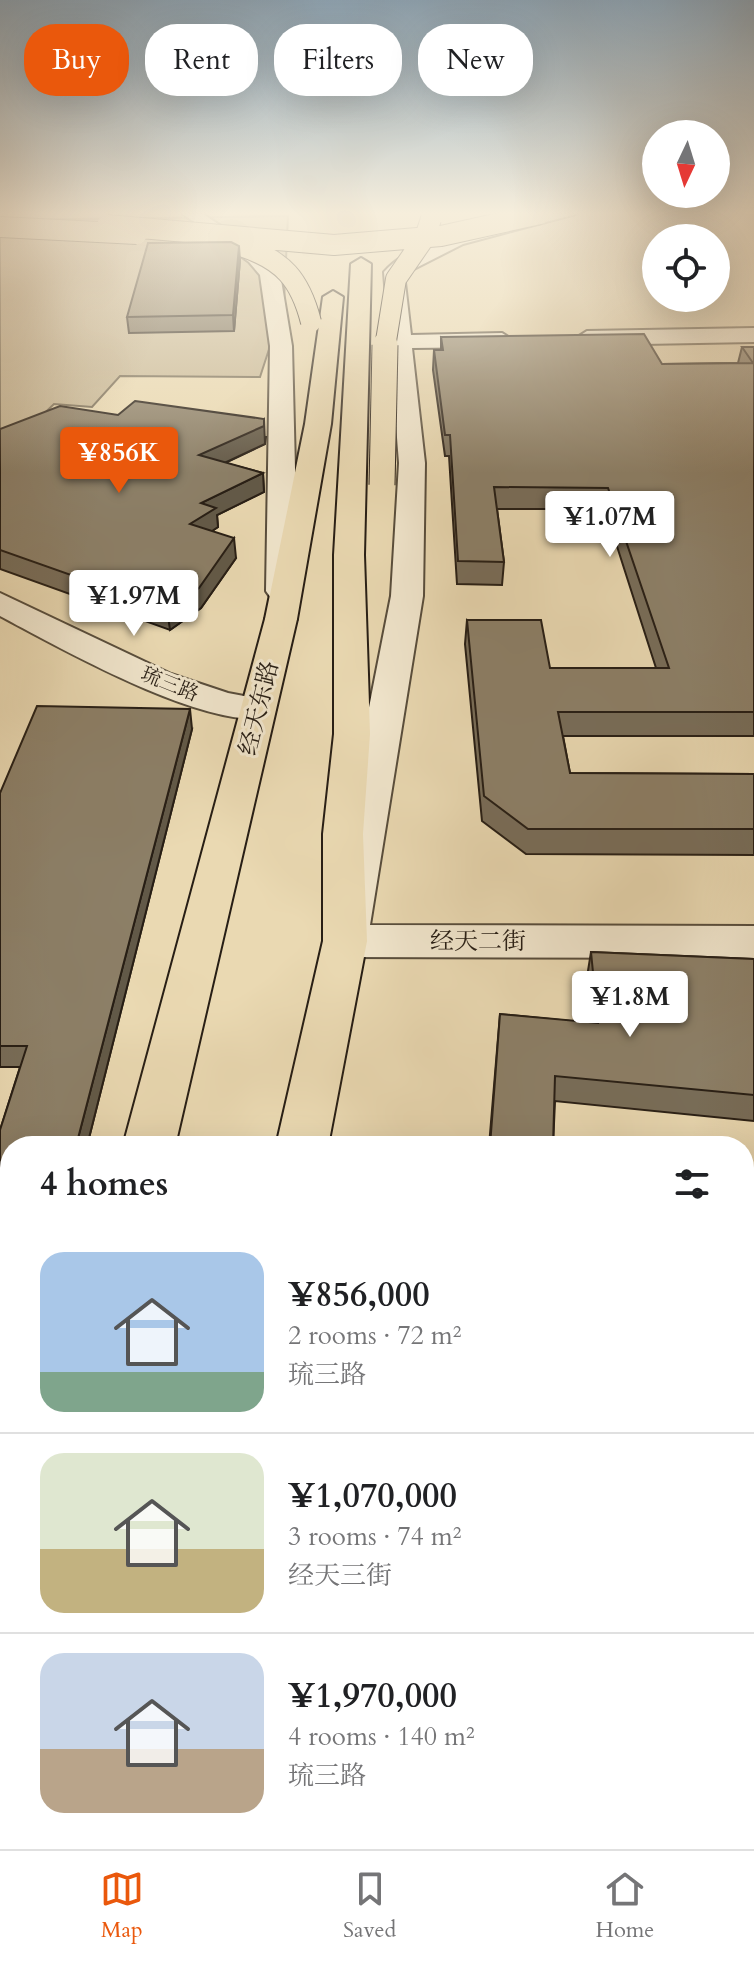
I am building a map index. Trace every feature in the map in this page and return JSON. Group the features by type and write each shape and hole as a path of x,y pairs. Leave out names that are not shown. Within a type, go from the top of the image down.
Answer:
{"main road":[{"path":"306,300 311,322 318,424"},
{"name":"经天东路","path":"151,1136 281,619 342,300"},
{"path":"349,300 352,734"},
{"path":"304,1136 345,941 343,834 352,734 378,593 386,341 391,300"}],"street":[{"path":"274,300 281,346 281,619"},
{"path":"345,941 407,596 412,463 396,300"},
{"path":"569,339 754,335"},
{"path":"400,342 523,340"},
{"name":"琉三路","path":"0,603 104,657 223,705 258,709"},
{"name":"经天二街","path":"345,941 754,942"}],"shaded area":[{"path":"0,300 284,300 260,377 120,376 92,407 54,404 32,425 0,438"}],"building":[{"path":"132,300 234,300 233,315 127,317"},
{"path":"644,334 662,364 753,363 742,347 754,347 754,712 558,712 570,773 754,774 754,829 528,829 484,796 467,620 541,620 550,668 669,668 608,488 494,487 504,562 458,561 450,435 445,435 434,350 443,350 441,337"},
{"path":"135,401 264,419 264,426 199,455 263,473 201,503 216,508 190,524 234,538 199,588 167,609 0,550 0,429 60,406 118,415"},
{"path":"37,706 190,709 79,1136 0,1136 27,1046 0,1046 0,793"},
{"path":"591,952 754,959 754,1095 555,1076 553,1136 491,1136 500,1014 598,1023"}]}
